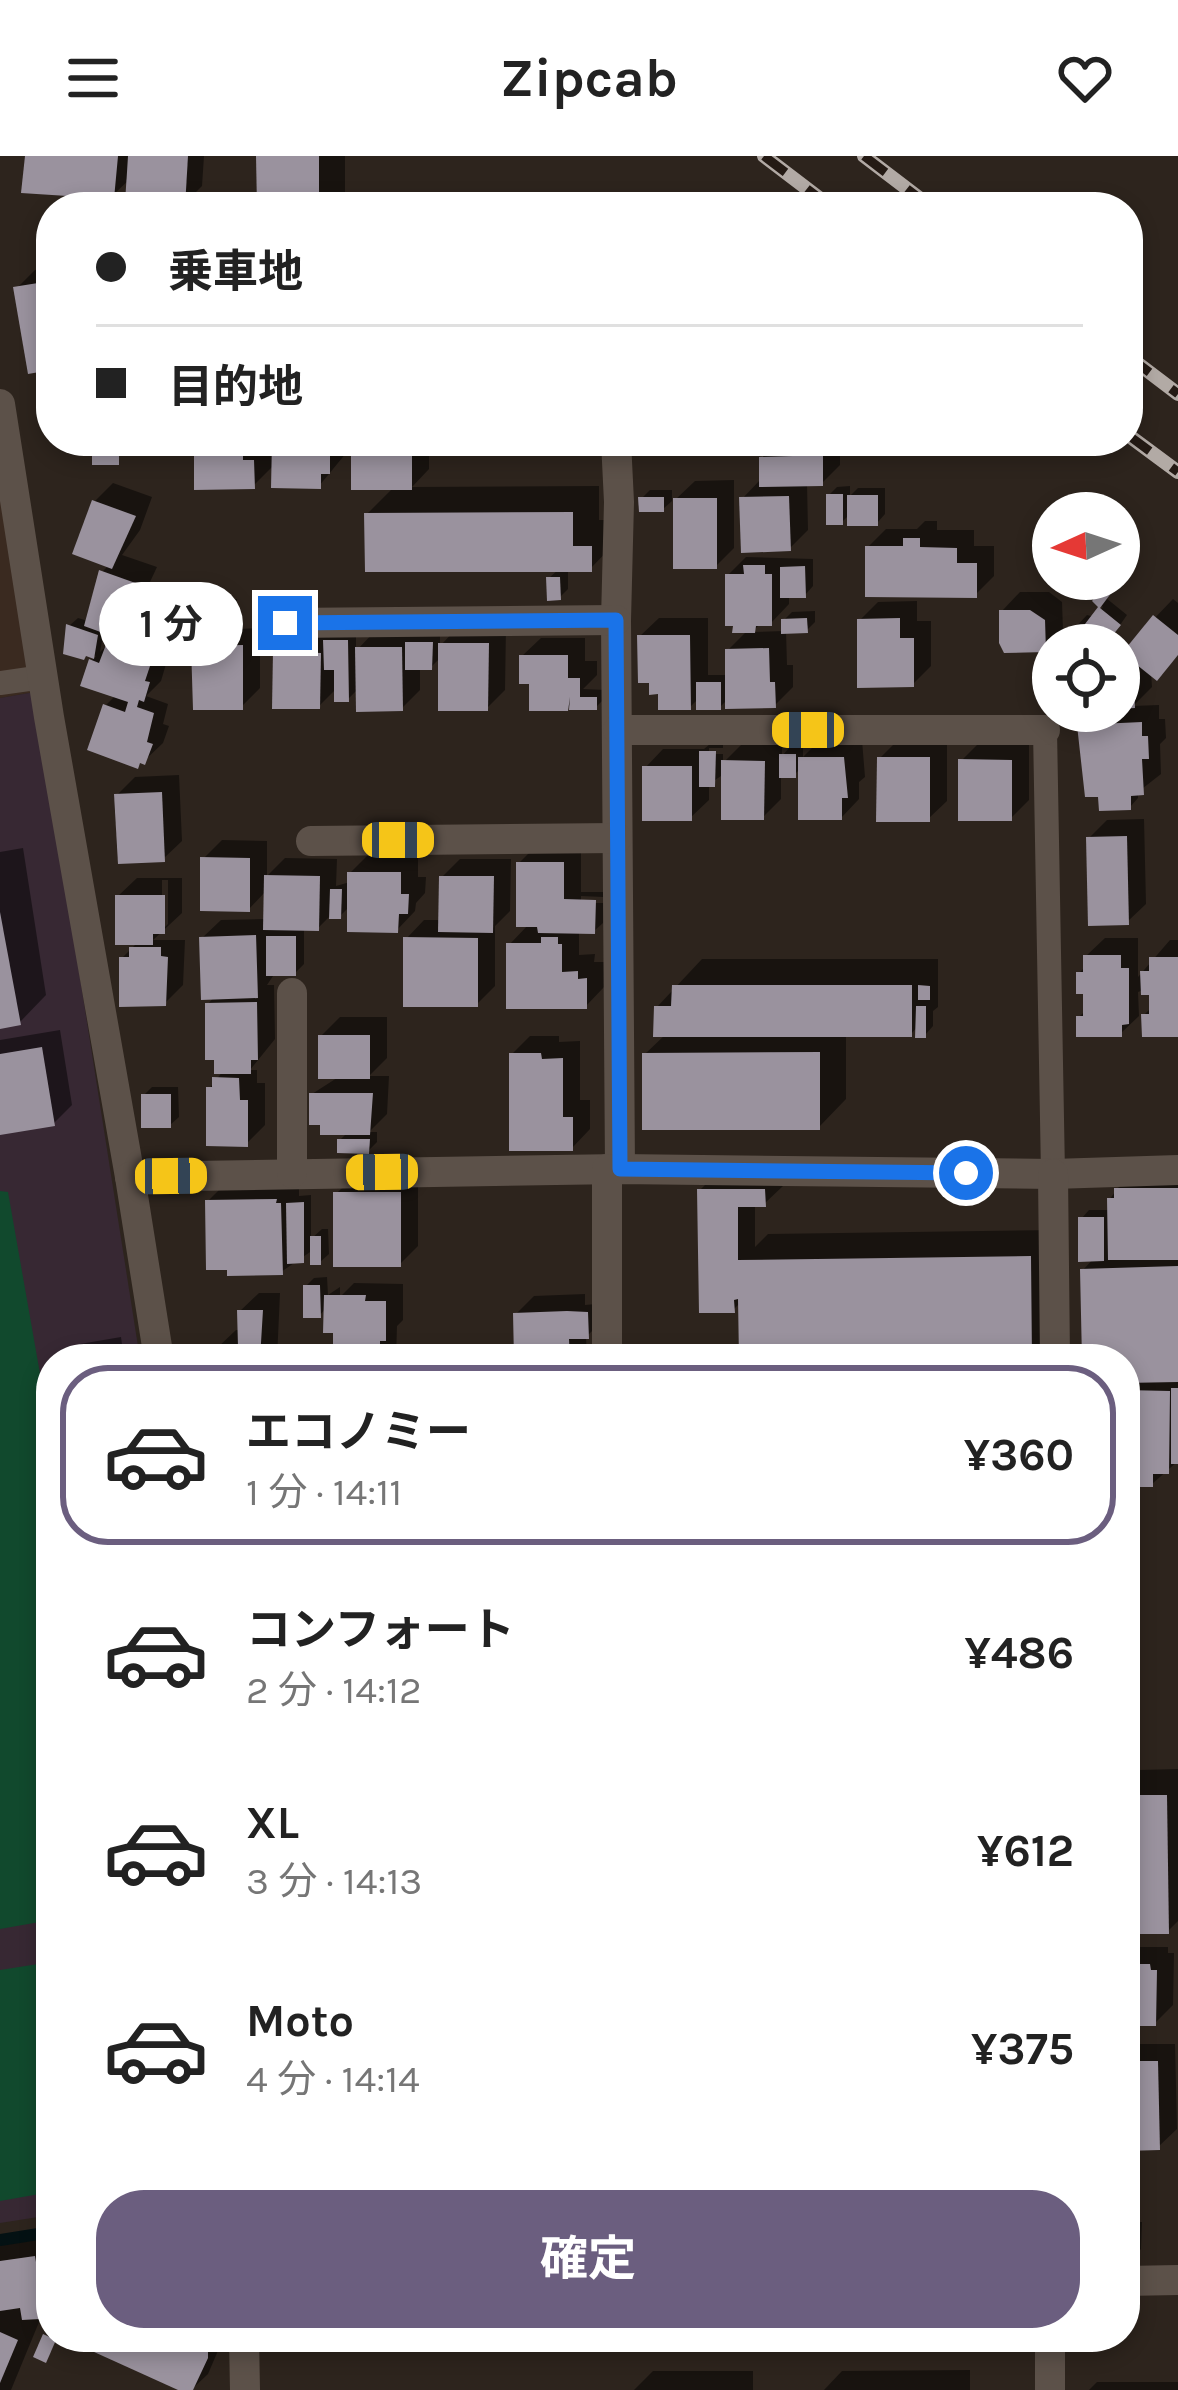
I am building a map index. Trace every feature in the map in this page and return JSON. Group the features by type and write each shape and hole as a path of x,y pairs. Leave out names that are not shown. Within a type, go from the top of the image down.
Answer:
{"street":[{"path":"0,404 158,1344"},
{"path":"607,1344 617,838 617,456"},
{"path":"285,623 616,620"},
{"path":"617,730 1032,730"},
{"path":"311,841 617,838"},
{"path":"292,993 292,1173"},
{"path":"130,1177 613,1169 1053,1174 1178,1170"},
{"path":"1053,1174 1055,1344"},
{"path":"1140,2281 1178,2280"},
{"path":"244,2352 245,2390"},
{"path":"1050,2352 1050,2390"}],"lane":[{"path":"0,683 43,677"},
{"path":"1045,732 1053,1174"}],"shaded area":[{"path":"0,470 35,692 0,698"},
{"path":"35,692 138,1344 36,1344 36,2217 0,2223 0,698"}],"green space":[{"path":"0,1191 8,1192 36,1351 36,1923 0,1929"},
{"path":"36,1964 36,2195 0,2201 0,1970"}],"building":[{"path":"25,156 118,156 115,192 21,193"},
{"path":"128,156 188,156 186,192 126,192"},
{"path":"256,156 319,156 319,192 257,192"},
{"path":"36,283 36,373 28,374 13,287"},
{"path":"92,456 119,456 119,465 92,465"},
{"path":"194,456 254,460 255,489 194,490"},
{"path":"272,456 330,456 330,474 321,474 321,489 271,488"},
{"path":"351,456 412,456 412,490 351,490"},
{"path":"823,456 823,486 759,487 759,457"},
{"path":"826,494 843,494 843,525 826,525"},
{"path":"847,495 878,495 878,526 847,526"},
{"path":"789,496 791,551 741,553 739,497"},
{"path":"638,497 664,497 664,512 639,512"},
{"path":"673,498 717,498 717,569 673,569"},
{"path":"92,500 136,516 112,569 72,554"},
{"path":"573,512 573,546 592,546 592,572 365,572 364,513"},
{"path":"903,538 920,538 920,547 957,548 957,563 977,563 977,598 865,597 865,546 903,546"},
{"path":"743,565 765,565 765,574 772,574 772,626 756,626 755,633 732,633 733,626 725,626 725,574 744,574"},
{"path":"805,566 806,598 780,598 780,567"},
{"path":"99,570 141,585 117,638 84,626"},
{"path":"546,577 560,577 561,600 547,601"},
{"path":"1106,600 1100,608 1120,624 1085,624 1098,607 1092,601"},
{"path":"187,606 229,606 230,640 188,641"},
{"path":"999,610 1030,610 1045,620 1045,624 1032,624 1032,652 1004,653 999,643"},
{"path":"1153,615 1178,635 1178,655 1157,681 1140,667 1140,631"},
{"path":"807,618 808,633 781,634 781,619"},
{"path":"900,618 900,638 914,638 914,687 857,688 857,619"},
{"path":"66,624 98,635 94,659 63,654"},
{"path":"637,635 690,635 691,710 658,710 658,694 649,695 649,683 638,683"},
{"path":"323,640 348,640 349,702 334,702 334,670 324,670"},
{"path":"107,642 153,657 144,702 139,700 137,707 154,713 147,742 153,744 145,765 140,763 138,769 87,750 103,704 125,712 128,702 80,686 89,659 99,663"},
{"path":"405,642 433,642 432,670 405,670"},
{"path":"438,643 489,643 488,711 438,711"},
{"path":"243,645 243,710 193,710 191,646"},
{"path":"355,647 402,647 403,711 356,712"},
{"path":"769,648 776,708 725,709 725,649"},
{"path":"273,651 321,653 320,709 272,709"},
{"path":"519,655 568,655 568,678 580,678 580,697 597,697 597,710 569,710 570,697 568,711 529,711 529,684 519,684"},
{"path":"696,682 721,682 721,710 696,710"},
{"path":"1140,722 1142,736 1148,736 1149,759 1142,759 1144,795 1131,796 1131,810 1099,811 1098,797 1085,797 1078,732 1140,732"},
{"path":"699,751 716,751 715,787 699,787"},
{"path":"779,754 796,754 796,778 779,778"},
{"path":"798,757 844,757 848,798 842,798 842,820 798,820"},
{"path":"877,757 930,757 930,822 876,822"},
{"path":"958,759 1012,760 1012,821 958,821"},
{"path":"721,760 765,761 764,820 721,820"},
{"path":"642,766 692,766 692,821 642,821"},
{"path":"162,792 165,862 118,864 114,794"},
{"path":"1127,836 1129,925 1088,926 1086,837"},
{"path":"200,857 250,858 250,912 200,911"},
{"path":"516,862 564,862 564,899 596,900 595,934 538,933 537,927 516,927"},
{"path":"347,872 401,872 401,894 409,894 408,914 399,914 398,933 347,932"},
{"path":"264,875 320,876 319,931 263,930"},
{"path":"439,876 494,876 493,933 438,932"},
{"path":"330,889 342,889 341,919 329,919"},
{"path":"115,895 165,895 165,934 153,934 153,945 115,945"},
{"path":"0,912 21,1025 0,1029"},
{"path":"256,935 258,998 201,1000 199,937"},
{"path":"266,936 296,936 296,976 266,976"},
{"path":"403,937 478,938 478,1007 403,1007"},
{"path":"541,937 558,937 562,972 578,971 578,979 587,978 587,1009 506,1009 506,943 541,943"},
{"path":"129,947 161,947 161,956 168,957 166,1006 119,1007 119,957 129,957"},
{"path":"1083,955 1121,955 1121,968 1129,968 1129,1024 1122,1025 1122,1037 1076,1037 1083,994 1076,994 1076,972 1083,972"},
{"path":"1149,957 1178,957 1178,1037 1142,1037 1141,1014 1149,1014 1149,995 1141,995 1140,971 1149,971"},
{"path":"672,985 912,985 912,1037 653,1037 654,1006 671,1006"},
{"path":"918,985 930,986 930,1000 918,1000"},
{"path":"257,1002 258,1060 251,1060 251,1074 214,1074 214,1060 205,1060 205,1003"},
{"path":"916,1006 926,1006 926,1038 915,1038"},
{"path":"318,1035 370,1035 370,1079 318,1079"},
{"path":"42,1047 55,1126 0,1135 0,1054"},
{"path":"820,1052 820,1130 642,1130 642,1053"},
{"path":"509,1053 563,1058 563,1117 573,1117 573,1151 509,1151"},
{"path":"212,1077 239,1078 240,1100 248,1100 248,1147 206,1146 206,1087 212,1087"},
{"path":"309,1093 373,1093 370,1135 320,1135 320,1125 309,1125"},
{"path":"141,1094 171,1094 171,1128 141,1128"},
{"path":"337,1139 370,1139 369,1154 337,1153"},
{"path":"1114,1188 1178,1188 1178,1260 1108,1260 1107,1198 1114,1198"},
{"path":"697,1189 765,1189 766,1207 738,1207 738,1260 1031,1256 1032,1344 739,1344 738,1299 734,1300 735,1313 699,1313"},
{"path":"333,1192 401,1192 401,1267 333,1267"},
{"path":"277,1199 281,1203 283,1275 227,1276 227,1270 206,1270 205,1200"},
{"path":"304,1202 304,1263 287,1264 286,1203"},
{"path":"1078,1217 1104,1217 1104,1261 1078,1262"},
{"path":"310,1236 321,1236 321,1265 310,1265"},
{"path":"1178,1266 1178,1382 1140,1383 1140,1344 1082,1344 1080,1269"},
{"path":"303,1285 320,1285 321,1318 303,1318"},
{"path":"324,1295 366,1295 365,1301 386,1301 386,1341 333,1344 333,1333 323,1333"},
{"path":"237,1310 263,1310 261,1344 238,1344"},
{"path":"588,1312 589,1339 569,1339 569,1344 514,1344 513,1313"},
{"path":"1171,1388 1178,1388 1178,1464 1171,1464"},
{"path":"1140,1390 1170,1391 1169,1474 1153,1474 1153,1487 1140,1487"},
{"path":"1140,1795 1167,1795 1169,1934 1140,1934"},
{"path":"1140,1964 1157,1970 1156,2026 1140,2026"},
{"path":"1140,2061 1158,2061 1160,2150 1140,2151"},
{"path":"35,2256 36,2319 22,2320 20,2308 0,2311 0,2261"},
{"path":"0,2332 18,2340 0,2383"},
{"path":"36,2350 51,2352 46,2363 33,2357"},
{"path":"94,2352 208,2352 193,2390 178,2390"}],"waterway":[{"path":"0,2240 36,2234"}],"railway":[{"path":"764,156 811,192"},
{"path":"864,156 911,192"},
{"path":"1143,367 1178,394"},
{"path":"1143,446 1178,472"}],"route":[{"path":"285,623 616,620 620,1169 966,1173"}]}
